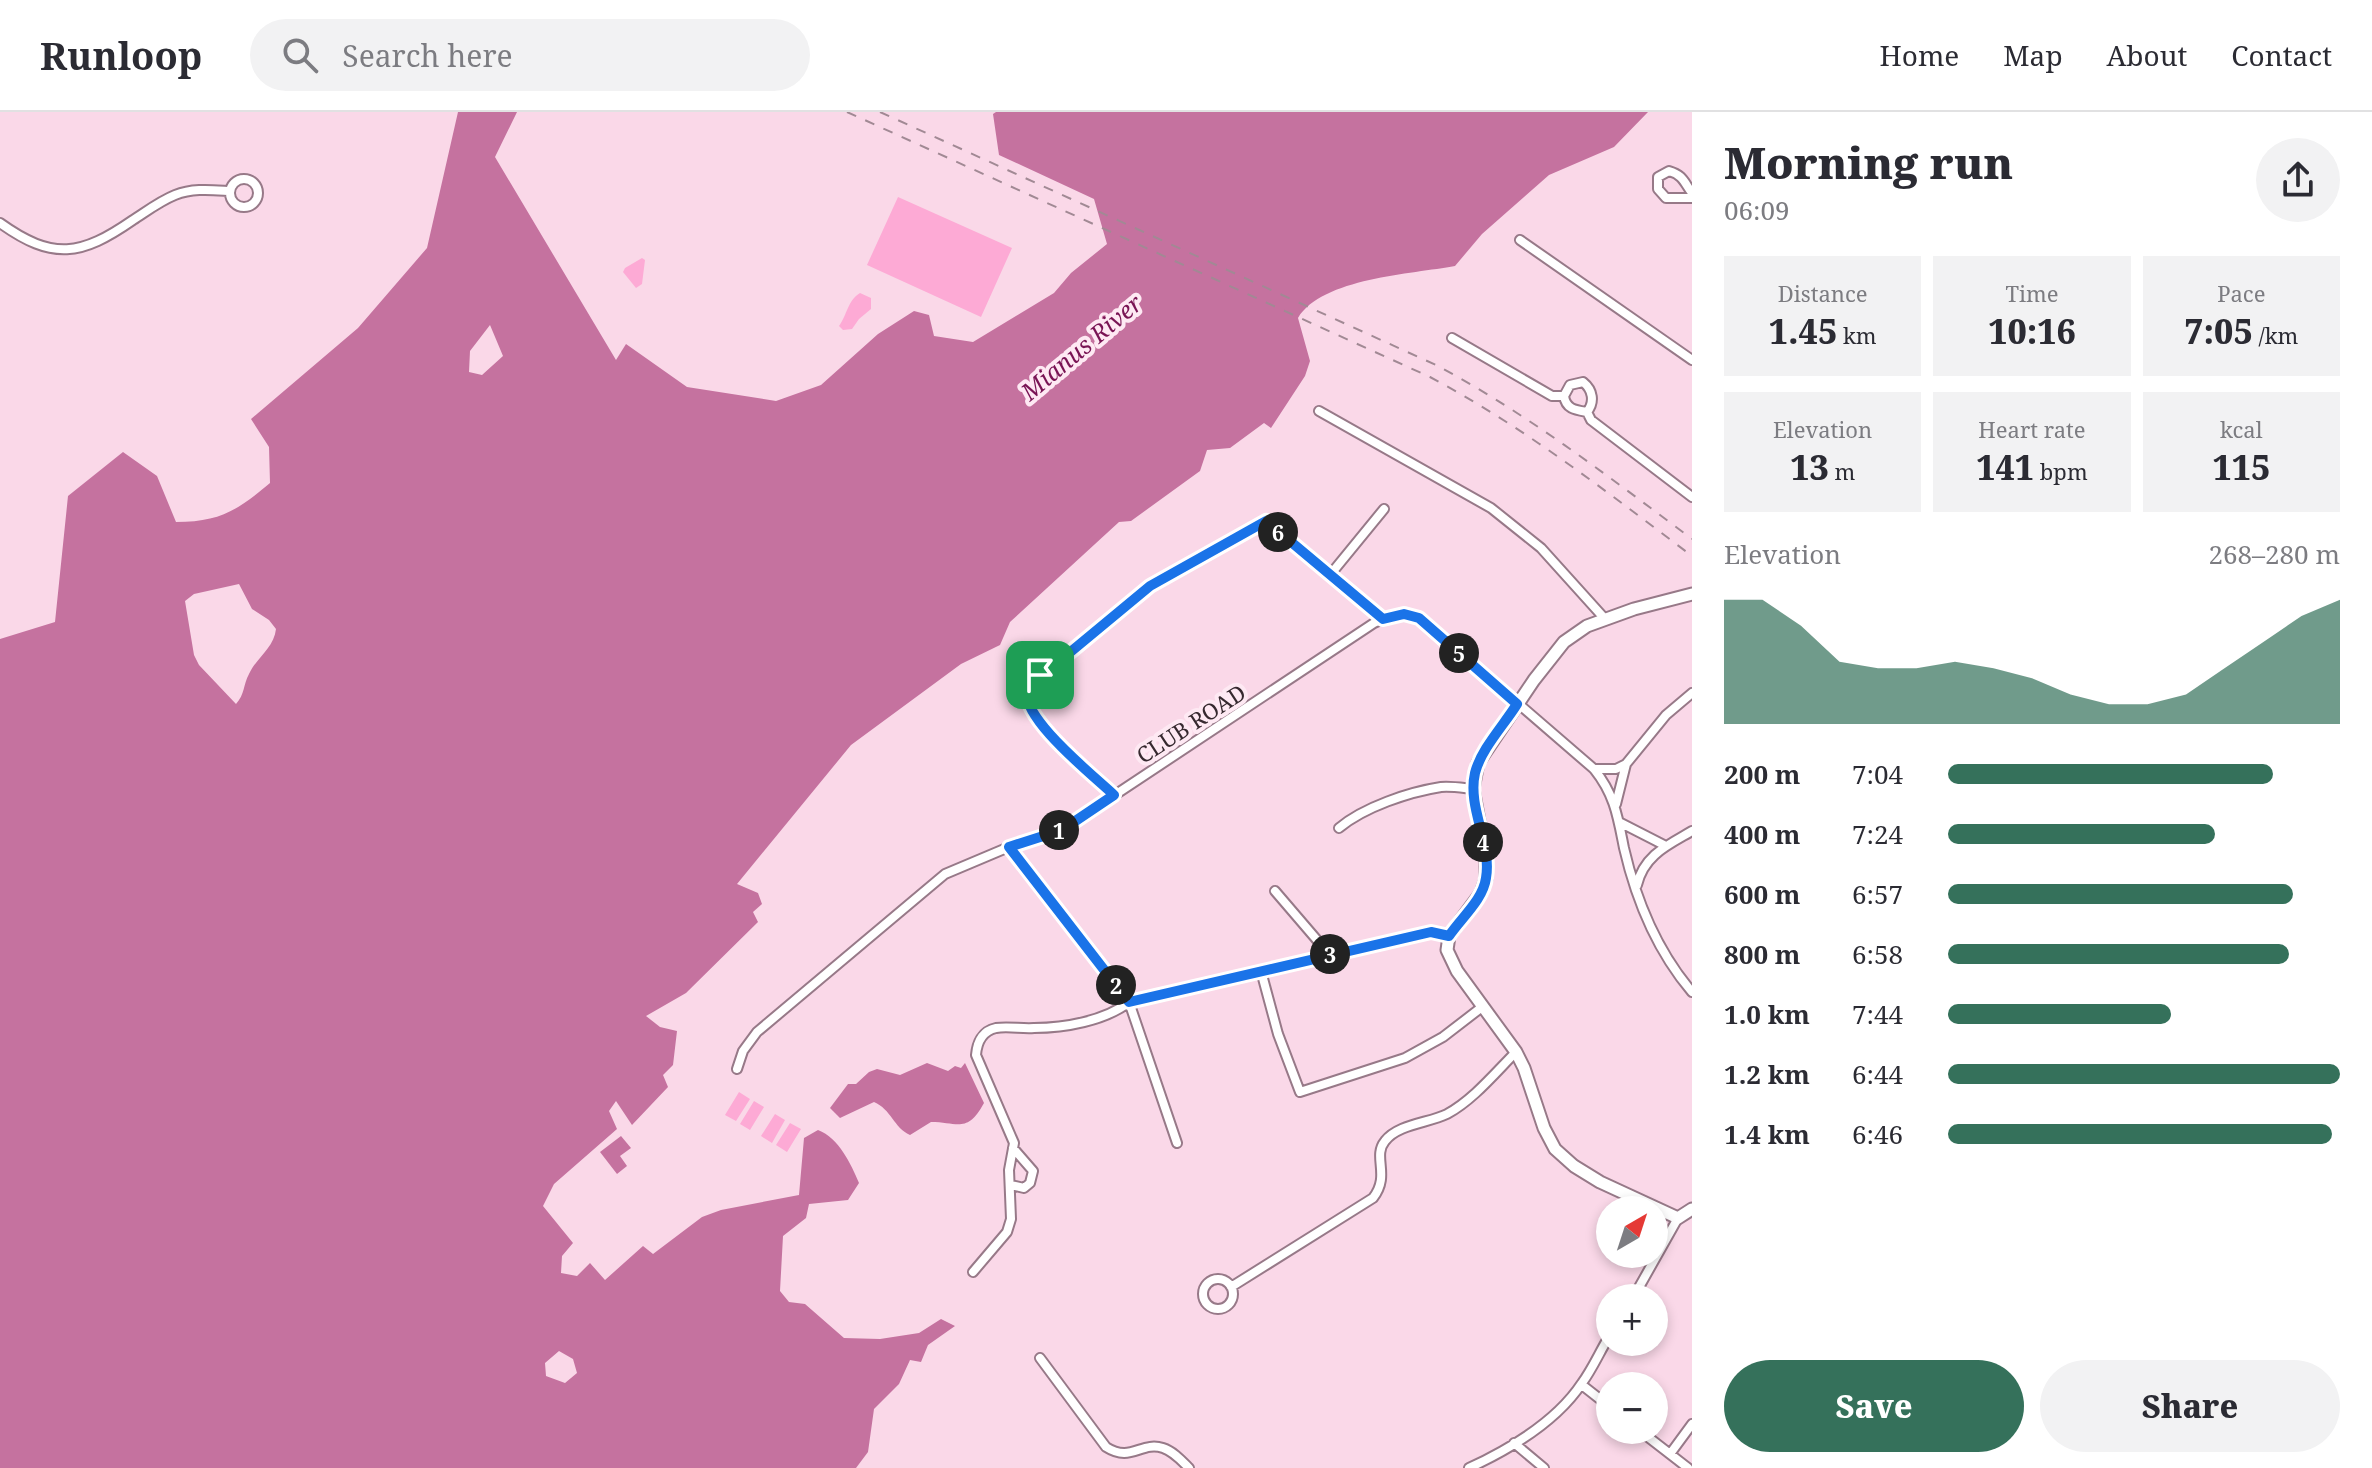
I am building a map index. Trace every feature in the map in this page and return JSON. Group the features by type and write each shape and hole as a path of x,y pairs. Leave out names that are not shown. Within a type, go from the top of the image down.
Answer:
{"street":[{"path":"0,223 39,246 76,248 101,242 177,194 201,189 230,191"},
{"path":"1520,240 1692,360"},
{"path":"1452,338 1552,396 1564,396"},
{"path":"1583,382 1592,394 1587,412 1572,409 1564,396 1570,385 1583,382"},
{"path":"1319,411 1452,484 1504,517 1541,548 1605,619"},
{"path":"1587,412 1591,420 1692,497"},
{"path":"1330,575 1384,509"},
{"path":"1114,795 1043,727 1028,705 1025,697 1027,688 1150,586 1266,521 1383,619 1404,614 1419,618 1594,769 1608,786 1616,804 1625,849 1655,936 1676,973 1692,991"},
{"path":"1678,1218 1600,1182 1561,1156 1544,1128 1516,1052 1457,971 1447,950 1449,936 1481,893 1486,879 1486,858 1473,789 1478,763 1517,704 1564,642 1587,626 1647,605 1690,597"},
{"name":"CLUB ROAD","path":"737,1069 743,1051 757,1032 945,874 1009,847 1062,830 1383,619"},
{"path":"1594,769 1616,769 1626,764 1666,715 1692,693"},
{"path":"1616,804 1626,764"},
{"path":"1339,828 1366,810 1396,799 1443,787 1473,789"},
{"path":"1621,823 1664,845"},
{"path":"1637,886 1646,864 1664,845 1692,831"},
{"path":"1009,847 1129,1002 1177,1143"},
{"path":"1275,891 1329,954"},
{"path":"973,1272 1007,1232 1011,1219 1009,1170 1014,1143 976,1055 977,1043 986,1033 997,1028 1053,1028 1120,1010 1129,1002 1329,954 1431,932 1449,936"},
{"path":"1261,971 1278,1034 1300,1092 1405,1058 1443,1037 1482,1007"},
{"path":"1231,1287 1373,1198 1381,1188 1381,1148 1386,1139 1446,1114 1465,1101 1516,1052"},
{"path":"1011,1185 1024,1188 1030,1183 1033,1171 1013,1148"},
{"path":"1641,1284 1678,1218 1692,1209"},
{"path":"1469,1468 1549,1419 1582,1385 1598,1356"},
{"path":"1040,1358 1106,1447 1124,1454 1161,1447 1189,1468"},
{"path":"1582,1385 1596,1396"},
{"path":"1670,1454 1692,1424"},
{"path":"1514,1443 1544,1468"},
{"path":"1657,1444 1688,1468"}],"shaded area":[{"path":"898,197 1012,248 981,317 867,265"},
{"path":"642,258 645,260 642,284 636,288 623,272"},
{"path":"860,293 871,298 871,309 852,329 843,330 839,326 850,304"},
{"path":"739,1092 750,1099 736,1121 725,1115"},
{"path":"754,1101 764,1107 750,1130 740,1124"},
{"path":"775,1114 785,1120 772,1143 761,1136"},
{"path":"790,1123 801,1129 787,1152 776,1145"}],"water":[{"name":"Mianus River","path":"458,112 517,112 495,157 616,360 626,344 687,387 776,401 821,385 878,334 914,311 929,315 934,336 973,342 1054,293 1071,273 1107,244 1094,199 999,155 993,114 996,112 1648,112 1614,147 1549,175 1482,234 1455,266 1369,280 1327,294 1310,305 1298,318 1310,361 1305,376 1271,428 1264,423 1230,448 1207,450 1200,471 1131,521 1119,522 1010,622 1000,645 961,664 851,745 737,884 758,893 762,904 753,912 758,922 686,993 646,1016 660,1027 677,1031 673,1065 663,1075 668,1087 632,1125 616,1101 609,1111 617,1129 554,1184 543,1206 573,1243 562,1256 561,1273 577,1276 590,1263 605,1280 643,1246 653,1254 702,1217 721,1210 799,1195 804,1138 818,1130 825,1134 843,1152 859,1183 848,1200 809,1204 806,1218 783,1236 780,1291 789,1302 805,1304 844,1338 880,1339 919,1333 941,1319 955,1326 928,1345 921,1362 910,1360 899,1384 874,1409 868,1452 856,1468 0,1468 0,639 55,622 68,496 123,452 157,476 176,522 205,520 228,513 270,483 269,447 251,419 358,328 427,248","holes":["490,325 503,356 482,375 469,372 470,351","239,584 252,609 269,620 276,629 272,642 252,668 236,704 199,665 194,655 185,601 194,594","559,1351 573,1359 577,1373 565,1383 546,1376 545,1363"]},
{"path":"927,1063 948,1071 955,1066 961,1068 965,1063 984,1103 967,1123 931,1122 910,1135 874,1102 840,1118 830,1108 848,1084 856,1084 869,1072 877,1069 900,1075"},
{"path":"621,1136 631,1148 620,1156 627,1166 617,1174 600,1152"}],"railway":[{"path":"847,112 1430,377 1532,439 1692,556"},
{"path":"880,112 1436,365 1536,425 1692,539"}],"route":[{"path":"1266,521 1383,619 1404,614 1419,618 1517,704 1478,763 1475,775 1473,789 1486,858 1486,879 1481,893 1449,936 1431,932 1129,1002 1009,847 1062,830 1114,795 1043,727 1028,705 1025,697 1027,688 1040,675 1150,586 1266,521"}]}
